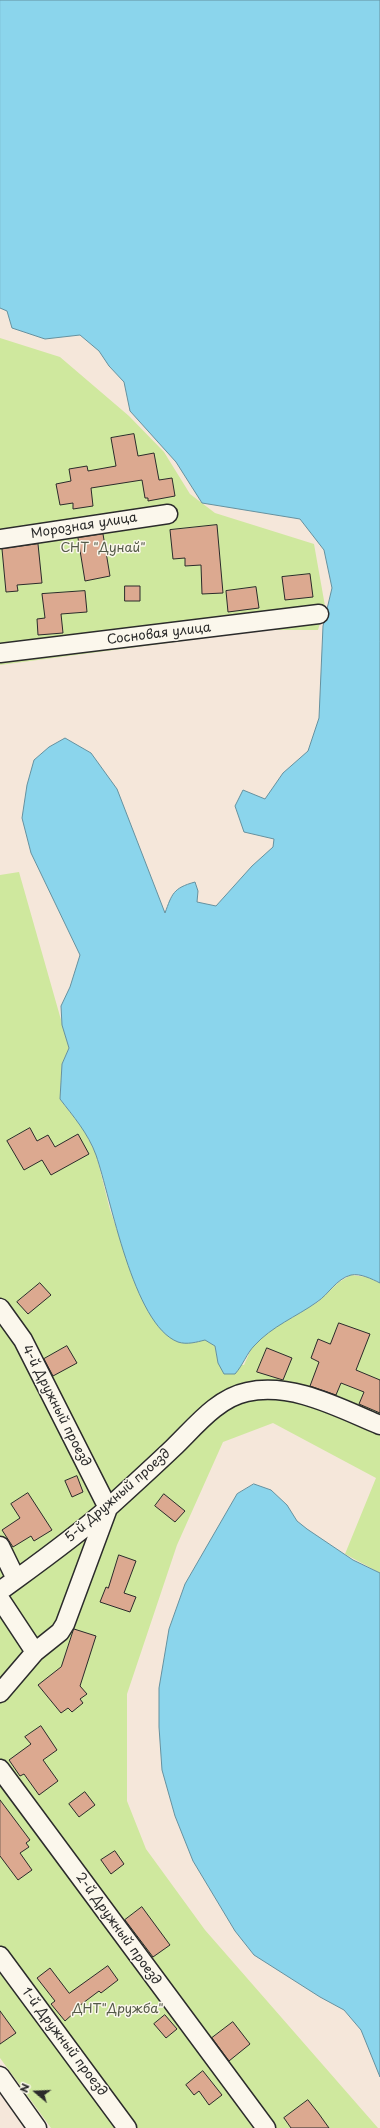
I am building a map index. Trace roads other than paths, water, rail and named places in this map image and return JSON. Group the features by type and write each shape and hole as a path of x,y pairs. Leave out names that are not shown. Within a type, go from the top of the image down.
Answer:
{"street":[{"name":"Морозная улица","path":"0,539 168,514"},
{"name":"Сосновая улица","path":"0,653 319,614"},
{"name":"4-й Дружный проезд","path":"0,1308 23,1340 108,1508"},
{"name":"5-й Дружный проезд","path":"0,1591 108,1508 211,1412 233,1396 262,1390 296,1394 314,1398 380,1425"},
{"path":"0,1692 35,1652 60,1632 65,1624 108,1508"},
{"path":"0,1546 16,1579"},
{"path":"0,1599 35,1652"},
{"name":"2-й Дружный проезд","path":"0,1769 266,2128"},
{"name":"1-й Дружный проезд","path":"0,1956 127,2128"},
{"path":"0,2076 37,2128"}],"water":[{"path":"0,0 380,0 380,1283 358,1275 351,1275 341,1280 317,1302 276,1327 261,1339 252,1349 235,1374 224,1374 218,1363 215,1346 205,1340 188,1343 178,1342 162,1331 148,1312 136,1287 126,1258 93,1147 80,1125 60,1099 62,1064 69,1048 62,1025 61,1006 70,987 80,955 31,853 22,818 27,785 34,760 49,747 65,738 91,753 117,789 165,913 174,893 178,889 195,882 198,891 197,902 216,906 252,866 273,847 274,839 244,832 235,806 243,790 265,799 283,773 308,751 319,718 323,626 332,588 324,550 300,519 202,503 176,462 130,411 124,382 109,366 99,351 80,335 45,339 12,328 7,311 0,308"},
{"path":"254,1484 271,1490 287,1505 297,1521 307,1529 353,1560 380,1573 380,2077 361,2030 344,2010 320,1997 254,1955 235,1931 193,1861 175,1816 162,1770 159,1727 159,1688 169,1629 185,1584 237,1494"}],"park label":[{"name":"СНТ \"Дунай\"","path":"103,548"},
{"name":"ДНТ\"Дружба\"","path":"118,2009"}]}
